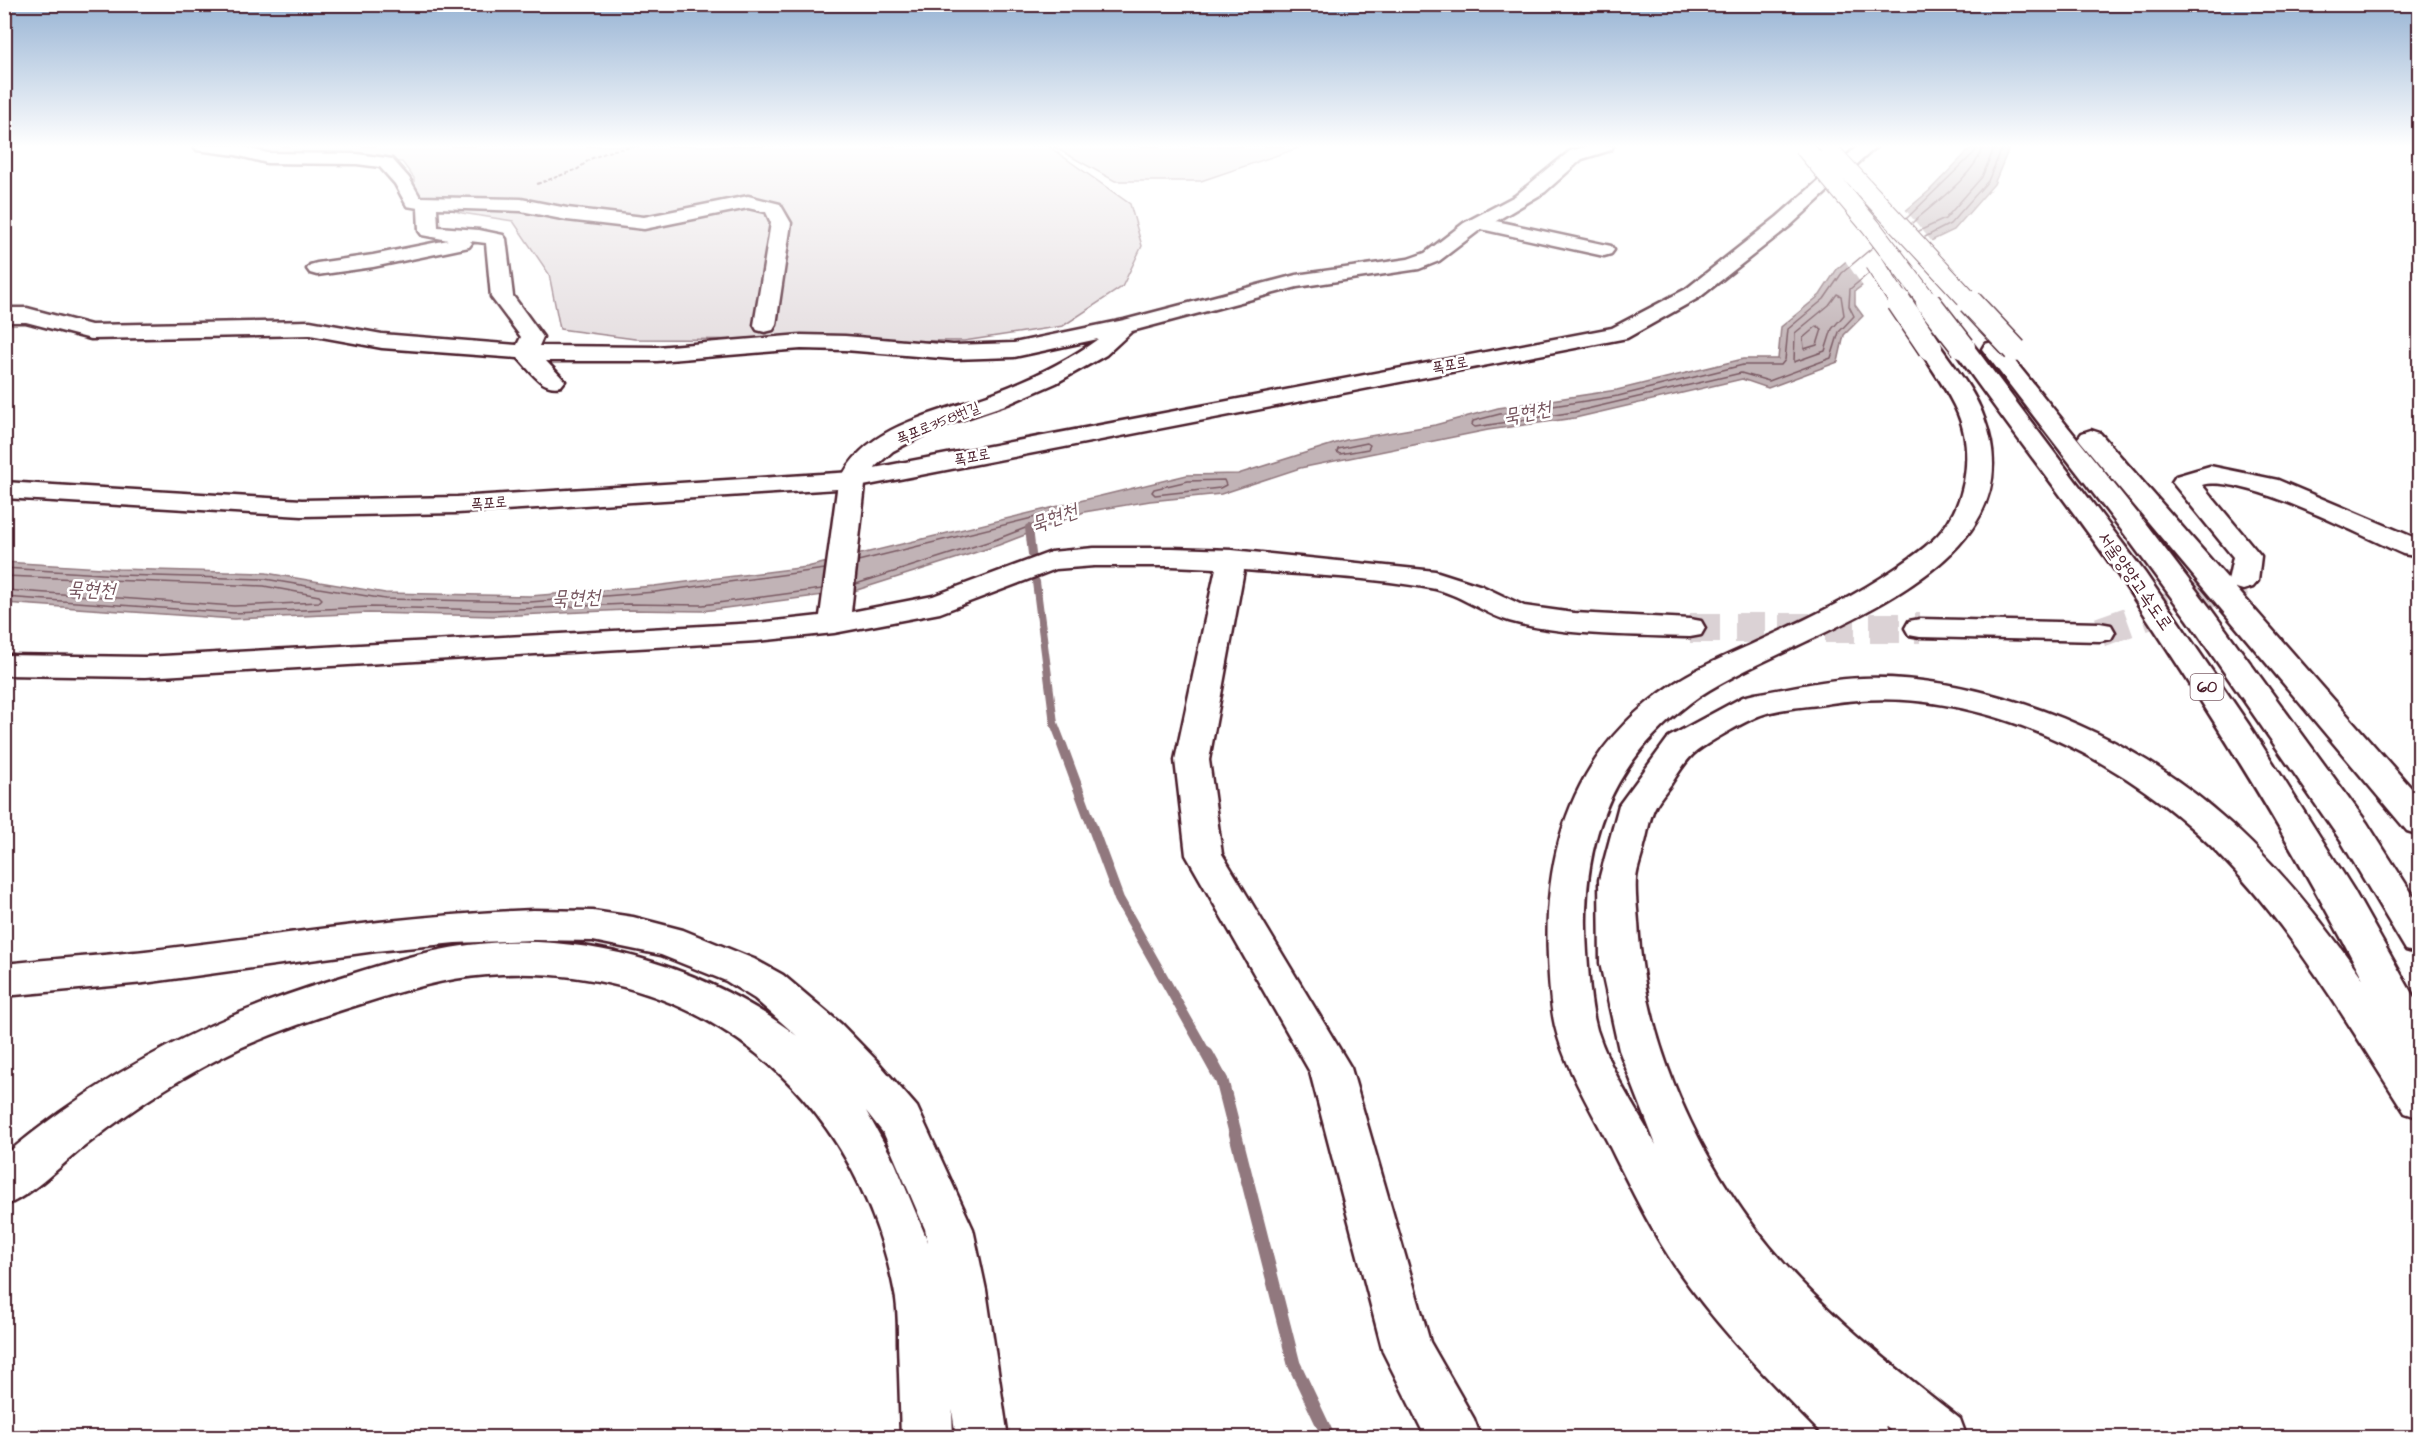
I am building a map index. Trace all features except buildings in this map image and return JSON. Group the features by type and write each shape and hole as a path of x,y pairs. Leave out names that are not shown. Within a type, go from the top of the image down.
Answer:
{"main road":[{"path":"428,213 429,231 446,235 483,235 496,239 502,297 532,337 525,352"},
{"path":"570,213 644,223 701,213"},
{"path":"765,325 781,223 775,213"},
{"path":"4,315 27,315 91,332 310,328 381,341 525,352 626,355 801,342 953,352 987,352 1057,342 1296,281 1412,265 1432,256 1495,213"},
{"name":"폭포로","path":"4,490 302,508 851,491 1619,333 1693,293 1793,213"},
{"path":"1857,213 1975,348 2420,822"},
{"name":"서울양양고속도로","path":"1859,213 1975,348 2126,517 2199,614 2354,832 2420,939"},
{"path":"1864,1437 1782,1357 1727,1297 1679,1230 1611,1107 1579,1038 1570,989 1565,937 1566,887 1583,814 1594,790 1626,745 1646,724 1679,696 1714,674 1820,625 1884,591 1937,552 1961,525 1975,500 1979,470 1973,418 1975,348 1876,213"},
{"path":"1478,223 1604,250"},
{"path":"317,269 373,261 464,242 497,243"},
{"name":"폭포로358번길","path":"851,491 865,462 889,442 930,423 1018,392 1072,367 1103,347 1126,326"},
{"name":"서울양양고속도로","path":"1975,348 2135,579 2237,734 2340,899 2420,1048"},
{"path":"525,352 553,381"},
{"path":"2243,581 2247,556 2185,482 2210,474 2269,486 2420,549"},
{"path":"834,624 851,491"},
{"path":"4,664 145,667 757,632 834,624 940,604 1051,561 1116,557 1232,559 1435,580 1472,592 1517,614 1574,622 1690,628"},
{"path":"1232,559 1192,760 1204,855 1330,1068 1408,1352 1455,1437"},
{"path":"1920,628 2100,632"},
{"path":"1941,1437 1884,1392 1786,1302 1752,1261 1718,1216 1689,1164 1655,1095 1633,1034 1621,971 1616,922 1617,886 1627,825 1636,802 1649,781 1665,761 1703,729 1727,715 1780,696 1824,688 1887,687 1949,694 1999,707 2052,727 2111,754 2142,772 2180,799 2216,829 2245,858 2302,927 2420,1099"},
{"path":"4,980 144,967 399,934 533,925 593,926 633,933 669,941 740,970 769,987 826,1036 901,1121 949,1229 962,1290 982,1437"},
{"path":"4,1185 79,1122 142,1082 207,1045 325,998 444,965 500,958 564,959 630,970 682,989 744,1020 788,1051 827,1092 856,1134 880,1181 902,1234 921,1302 927,1437"}],"shaded area":[{"path":"464,213 1133,213 1142,246 1122,287 1063,326 964,341 635,339 560,329 549,274 513,221"}],"water":[{"name":"묵현천","path":"1903,213 1969,213 1954,230 1910,251 1855,291 1855,305 1863,316 1844,335 1838,362 1768,388 1742,379 1575,418 1488,430 1300,468 1221,494 1150,501 1084,512 999,545 854,591 703,611 627,610 493,616 369,613 234,619 5,603 4,562 118,569 266,573 385,593 530,596 654,586 807,567 1187,475 1238,474 1346,440 1435,425 1498,408 1617,390 1743,359 1778,359 1781,327 1820,295 1837,269"}],"pier":[{"path":"1898,213 1908,213 1933,243 1912,254 1864,288 1844,259"}],"waterway":[{"name":"묵현천","path":"1029,528 1032,554"},
{"path":"1036,582 1054,723 1063,746"},
{"path":"1062,745 1119,899 1207,1055"},
{"path":"1207,1054 1222,1081 1294,1364 1329,1438"}],"tunnel":[{"path":"2100,632 2243,581"},
{"path":"1690,628 1920,628"}]}
